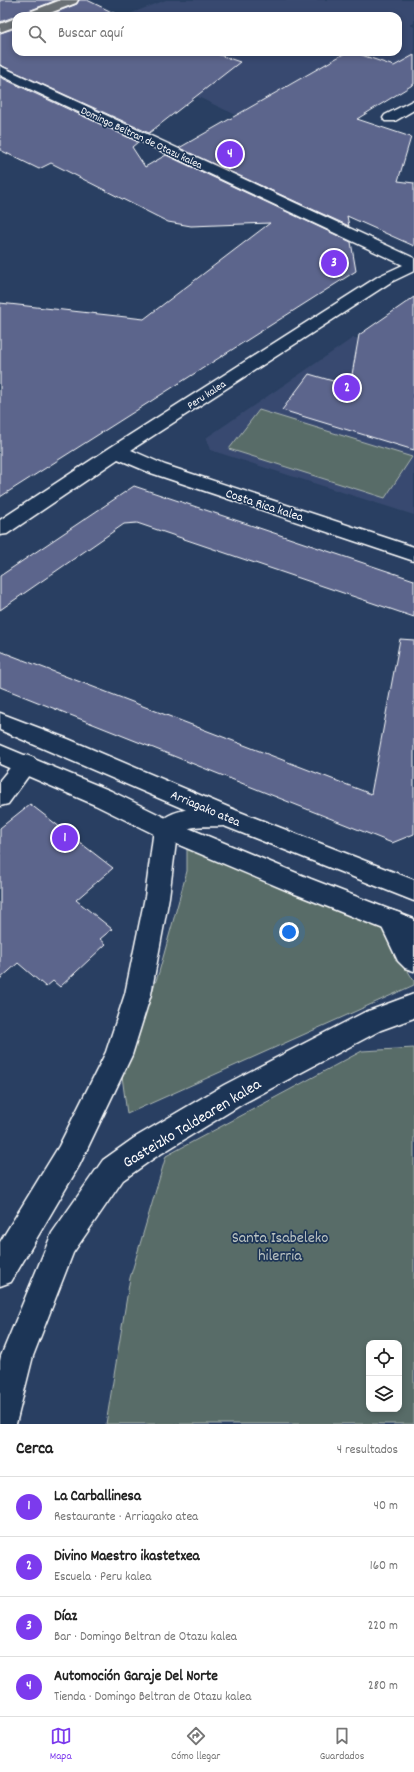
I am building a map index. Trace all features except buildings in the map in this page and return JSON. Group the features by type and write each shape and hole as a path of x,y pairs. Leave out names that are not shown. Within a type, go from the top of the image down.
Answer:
{"main road":[{"path":"41,12 72,0"},
{"path":"0,28 12,24"}],"street":[{"name":"Domingo Beltran de Otazu kalea","path":"0,70 414,265"},
{"path":"390,118 414,104"},
{"name":"Peru kalea","path":"0,528 385,279 414,265"},
{"name":"Costa Rica kalea","path":"117,452 158,469 414,554"},
{"name":"Arriagako atea","path":"0,721 60,745 227,817 413,890"},
{"path":"0,754 103,798 166,829 302,886 414,930"},
{"path":"0,797 26,764"},
{"path":"0,1271 69,1156 119,1055 139,987 157,896 166,829 175,821 194,816 227,817"},
{"path":"391,921 407,952 414,960"},
{"name":"Gasteizko Taldearen kalea","path":"0,1423 17,1356 62,1243 113,1170 144,1148 234,1094 365,1024 414,1006"}],"shaded area":[{"path":"166,0 414,0 414,23 410,25 414,27 414,84 329,62 236,115 196,96 214,56 402,56 402,12 134,12"},
{"path":"407,302 414,302 414,515 210,450 206,438 353,338 358,338 358,335"}],"green space":[{"path":"259,410 412,457 385,498 229,449"},
{"path":"187,847 380,925 414,981 414,985 127,1114 122,1076 159,972 187,871"},
{"name":"Santa Isabeleko hilerria","path":"414,1048 414,1424 106,1424 130,1278 166,1156 362,1051"}],"place":[{"name":"Automoción Garaje Del Norte","path":"230,154"},
{"name":"Díaz","path":"334,263"},
{"name":"Divino Maestro ikastetxea","path":"347,388"},
{"name":"La Carballinesa","path":"65,838"}]}
